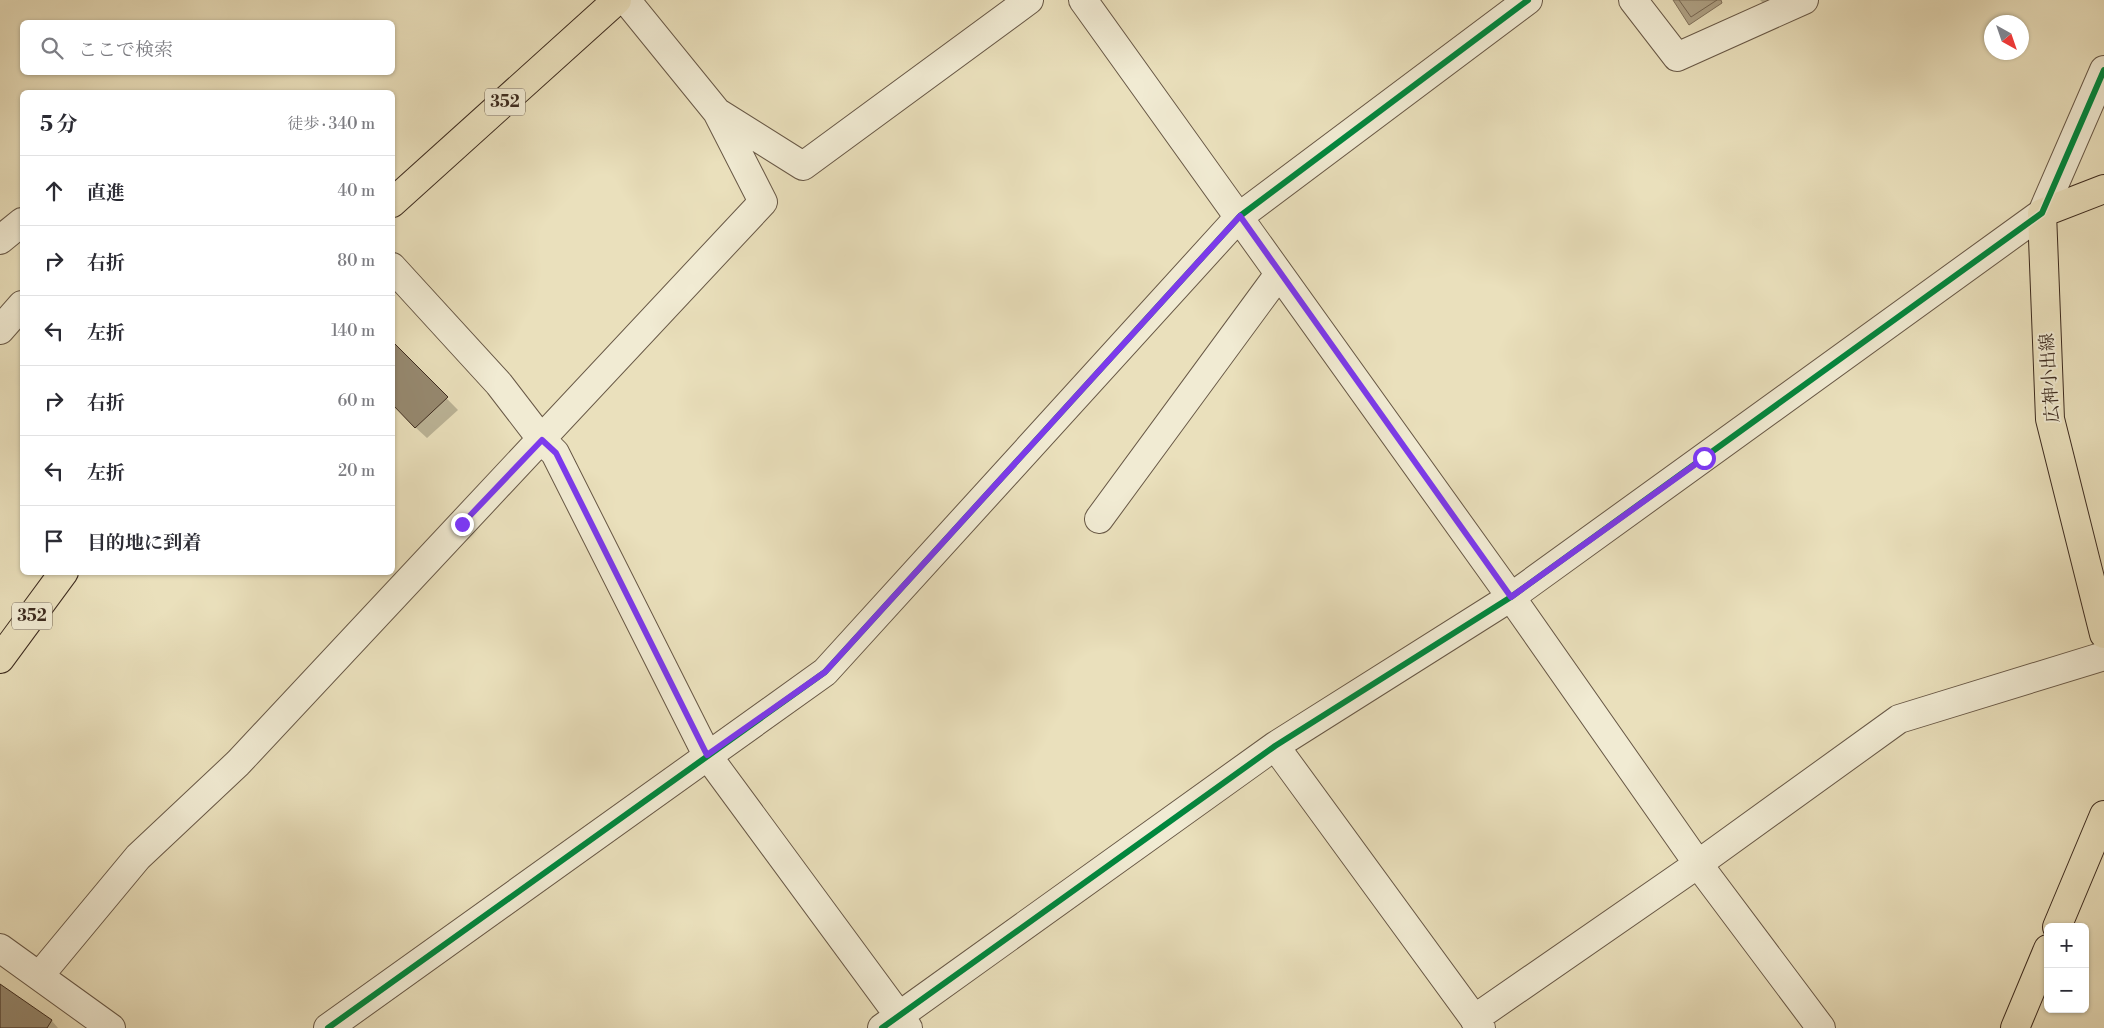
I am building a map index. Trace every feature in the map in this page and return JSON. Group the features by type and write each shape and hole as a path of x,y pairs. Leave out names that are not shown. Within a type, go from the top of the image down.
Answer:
{"main road":[{"name":"352","path":"395,200 617,0"},
{"path":"2042,213 2104,189"},
{"name":"広神小出線","path":"2042,213 2050,419 2104,634"},
{"name":"352","path":"0,659 62,575"},
{"path":"2059,923 2104,815"},
{"path":"2015,1028 2044,959"}],"street":[{"path":"40,975 138,857 238,763 763,202 717,112 626,0"},
{"path":"717,112 803,166 1029,0"},
{"path":"1083,0 1240,216 1279,274 1511,597 1698,864 1821,1028"},
{"path":"328,1028 825,672 1240,216 1528,0"},
{"path":"1633,0 1676,57 1804,0"},
{"path":"395,270 499,384 542,440 556,453 707,755 896,1024 1275,746 1511,597 2042,213 2104,70"},
{"path":"0,240 20,224"},
{"path":"1099,519 1279,274"},
{"path":"0,330 20,307"},
{"path":"1275,746 1478,1023 1899,719 2104,656"},
{"path":"0,948 111,1028"}],"water":[{"path":"1673,0 1721,0 1722,3 1689,25"}],"building":[{"path":"395,344 448,397 415,428 395,407"},
{"path":"0,984 52,1020 47,1028 0,1028"}],"cycle path":[{"path":"328,1028 825,672 1240,216 1528,0"},
{"path":"882,1028 1275,746 1511,597 2042,213 2104,70"}],"route":[{"path":"462,524 542,440 556,453 707,755 825,672 1240,216 1279,274 1511,597 1704,458"}]}
